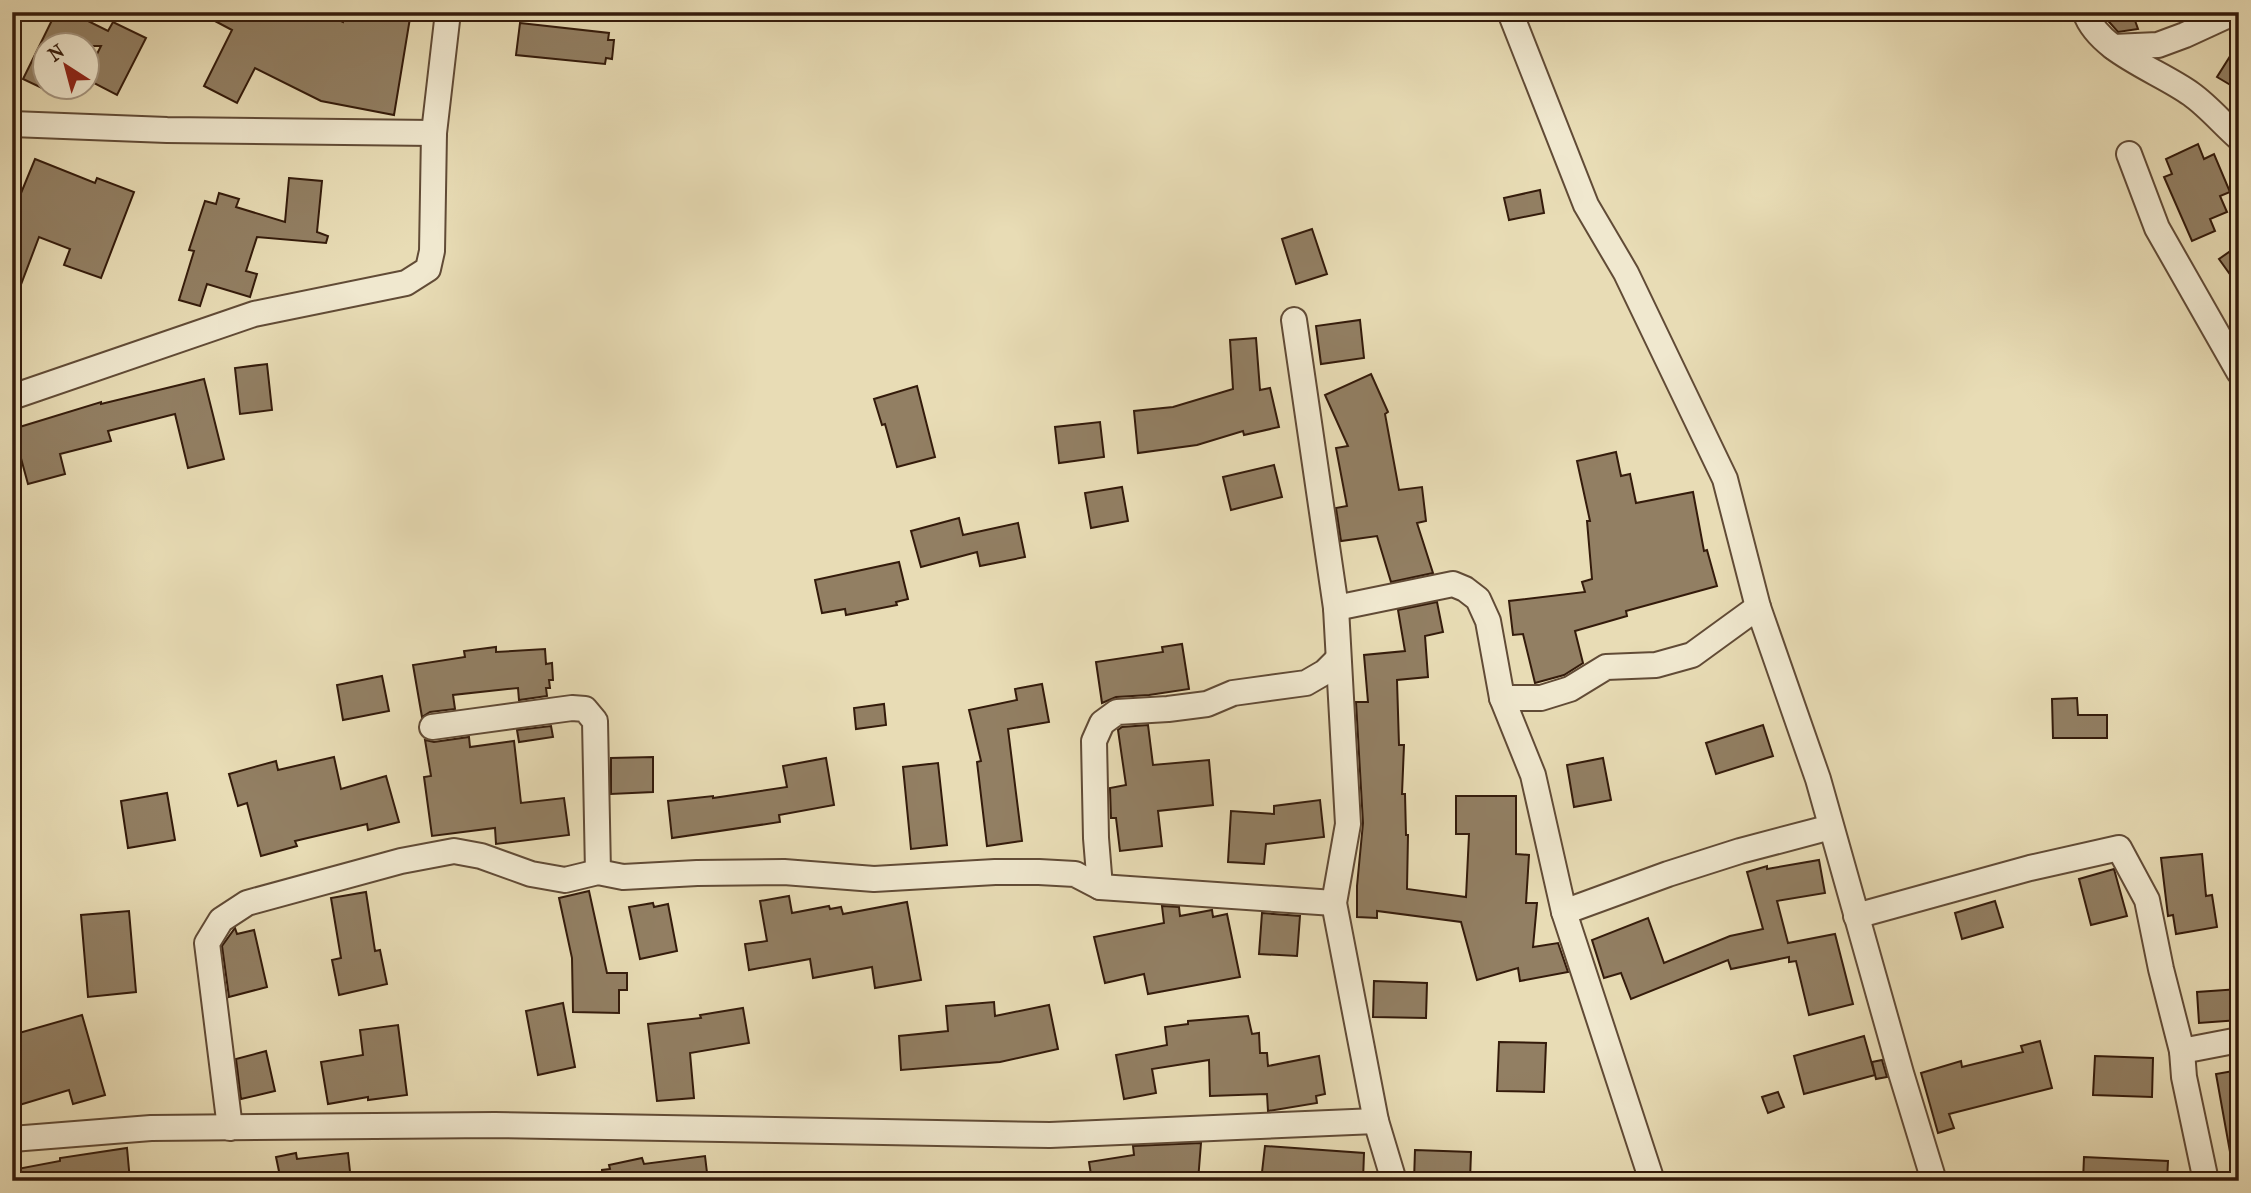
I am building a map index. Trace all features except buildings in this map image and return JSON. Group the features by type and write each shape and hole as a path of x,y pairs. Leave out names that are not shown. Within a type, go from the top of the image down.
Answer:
{"street":[{"path":"12,397 254,313 406,283 428,269 432,251 434,133 448,12"},
{"path":"1510,12 1586,205 1626,273 1725,479 1758,607 1818,779 1934,1181"},
{"path":"2085,12 2090,26 2112,47 2192,94 2239,138"},
{"path":"2112,47 2158,45 2185,36 2235,12"},
{"path":"12,124 167,130 434,133"},
{"path":"2129,154 2157,228 2239,372"},
{"path":"1294,320 1336,608 1348,824 1334,903 1376,1121 1394,1181"},
{"path":"1336,608 1452,584 1465,589 1478,599 1488,621 1502,698 1533,775 1564,912 1652,1181"},
{"path":"1502,698 1541,698 1570,690 1606,667 1656,665 1692,655 1758,607"},
{"path":"1100,887 1094,741 1101,723 1116,712 1207,704 1233,693 1306,683 1325,672 1338,659"},
{"path":"432,727 572,708 585,709 595,721 598,872"},
{"path":"1564,912 1716,859 1831,827"},
{"path":"1856,916 2119,848 2147,901 2182,1051 2184,1077 2206,1181"},
{"path":"230,1128 207,943 221,920 247,903 401,861 454,851 481,856 531,874 565,880 598,872 623,877 785,872 874,878 1039,872 1075,874 1100,887 1334,903"},
{"path":"2182,1051 2239,1041"},
{"path":"12,1139 151,1128 495,1125 1050,1135 1376,1121"}]}
